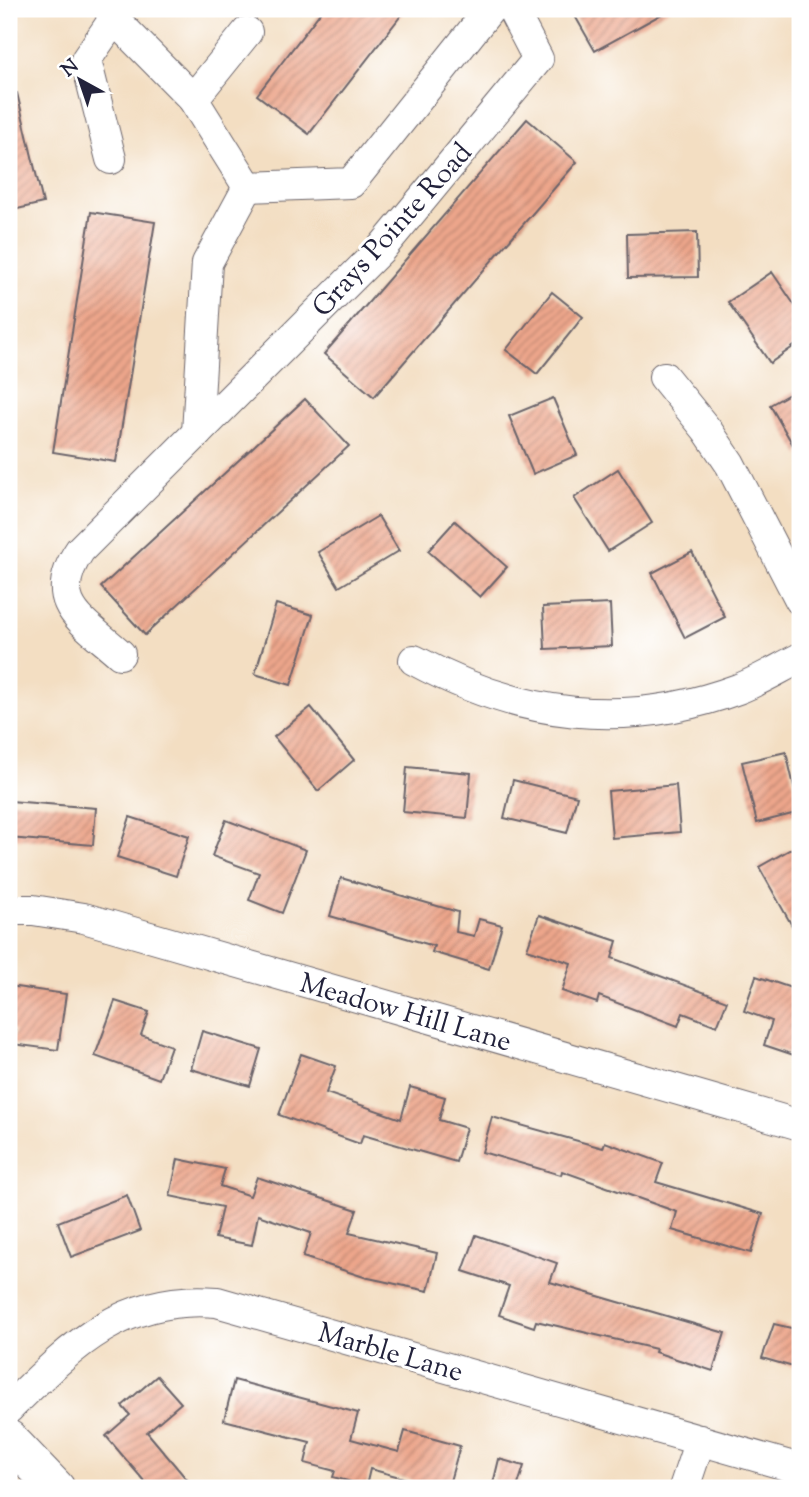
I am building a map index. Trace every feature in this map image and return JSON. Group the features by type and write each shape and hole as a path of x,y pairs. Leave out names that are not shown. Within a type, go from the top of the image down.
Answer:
{"street":[{"path":"248,187 351,183 490,9"},
{"name":"Grays Pointe Road","path":"120,654 73,612 65,592 66,571 80,550 380,250 538,59 512,9"},
{"path":"111,159 86,60 111,14 193,99 248,187"},
{"path":"193,99 247,32"},
{"path":"197,433 207,263 248,187"},
{"path":"664,377 708,430 730,464 800,600"},
{"path":"414,660 453,681 493,696 538,708 596,714 632,713 699,703 741,688 800,658"},
{"name":"Meadow Hill Lane","path":"9,910 33,909 84,918 800,1125"},
{"name":"Marble Lane","path":"9,1408 74,1347 115,1319 142,1308 197,1300 217,1302 800,1469"},
{"path":"9,1439 56,1488"},
{"path":"684,1488 700,1440"}],"building":[{"path":"323,9 406,9 309,134 257,95"},
{"path":"571,9 671,9 595,51"},
{"path":"17,93 43,203 9,211 9,94"},
{"path":"527,119 577,162 374,397 324,354"},
{"path":"91,212 155,222 116,462 53,452"},
{"path":"697,232 698,277 628,278 627,234"},
{"path":"772,272 800,313 800,342 770,363 728,302"},
{"path":"552,292 583,317 537,374 506,350"},
{"path":"800,388 800,457 770,405"},
{"path":"553,398 577,455 533,474 509,416"},
{"path":"305,399 349,446 145,635 101,587"},
{"path":"618,469 652,523 608,551 574,498"},
{"path":"378,516 399,551 339,587 318,552"},
{"path":"455,521 507,567 480,597 428,551"},
{"path":"692,552 725,617 685,638 652,573"},
{"path":"276,604 313,615 291,685 255,674"},
{"path":"610,604 612,646 545,649 543,607"},
{"path":"311,707 354,760 318,791 274,737"},
{"path":"786,752 800,812 757,823 742,762"},
{"path":"407,767 471,773 467,818 403,812"},
{"path":"513,780 577,796 567,833 504,818"},
{"path":"676,785 680,832 612,838 608,791"},
{"path":"10,801 96,808 93,845 9,838"},
{"path":"130,817 189,836 176,876 117,857"},
{"path":"226,820 306,850 282,913 249,900 259,873 212,856"},
{"path":"800,844 800,940 759,867"},
{"path":"341,878 458,912 456,932 474,936 479,919 502,925 489,969 432,952 434,946 330,916"},
{"path":"539,915 617,941 612,958 727,1001 717,1026 683,1013 678,1026 599,996 597,1003 562,991 571,963 527,949"},
{"path":"756,976 800,991 800,1057 764,1045 772,1021 744,1011"},
{"path":"9,986 66,994 58,1050 12,1044 15,1030 9,1029"},
{"path":"115,1001 149,1012 141,1035 171,1046 159,1079 95,1056"},
{"path":"202,1031 261,1049 250,1086 191,1069"},
{"path":"301,1054 336,1066 326,1093 401,1119 410,1087 445,1097 439,1120 466,1128 456,1162 363,1135 360,1144 279,1115"},
{"path":"492,1117 603,1148 605,1142 663,1163 656,1182 763,1214 751,1253 672,1230 677,1212 562,1171 561,1175 482,1152"},
{"path":"178,1159 225,1169 220,1186 250,1196 257,1177 357,1210 349,1233 437,1253 428,1291 364,1277 303,1257 311,1233 258,1215 252,1245 215,1238 222,1207 170,1196"},
{"path":"127,1195 140,1231 71,1257 58,1222"},
{"path":"476,1235 557,1263 550,1282 725,1333 713,1371 655,1352 656,1349 536,1321 534,1327 499,1315 509,1286 463,1271"},
{"path":"774,1324 800,1330 800,1369 762,1358"},
{"path":"157,1376 181,1403 147,1432 194,1488 150,1488 106,1436 130,1415 122,1406"},
{"path":"234,1380 358,1413 351,1439 399,1452 405,1431 460,1446 448,1488 408,1488 411,1480 370,1469 366,1486 333,1477 335,1471 305,1463 310,1442 224,1420"},
{"path":"499,1459 524,1466 517,1488 492,1488"}]}
